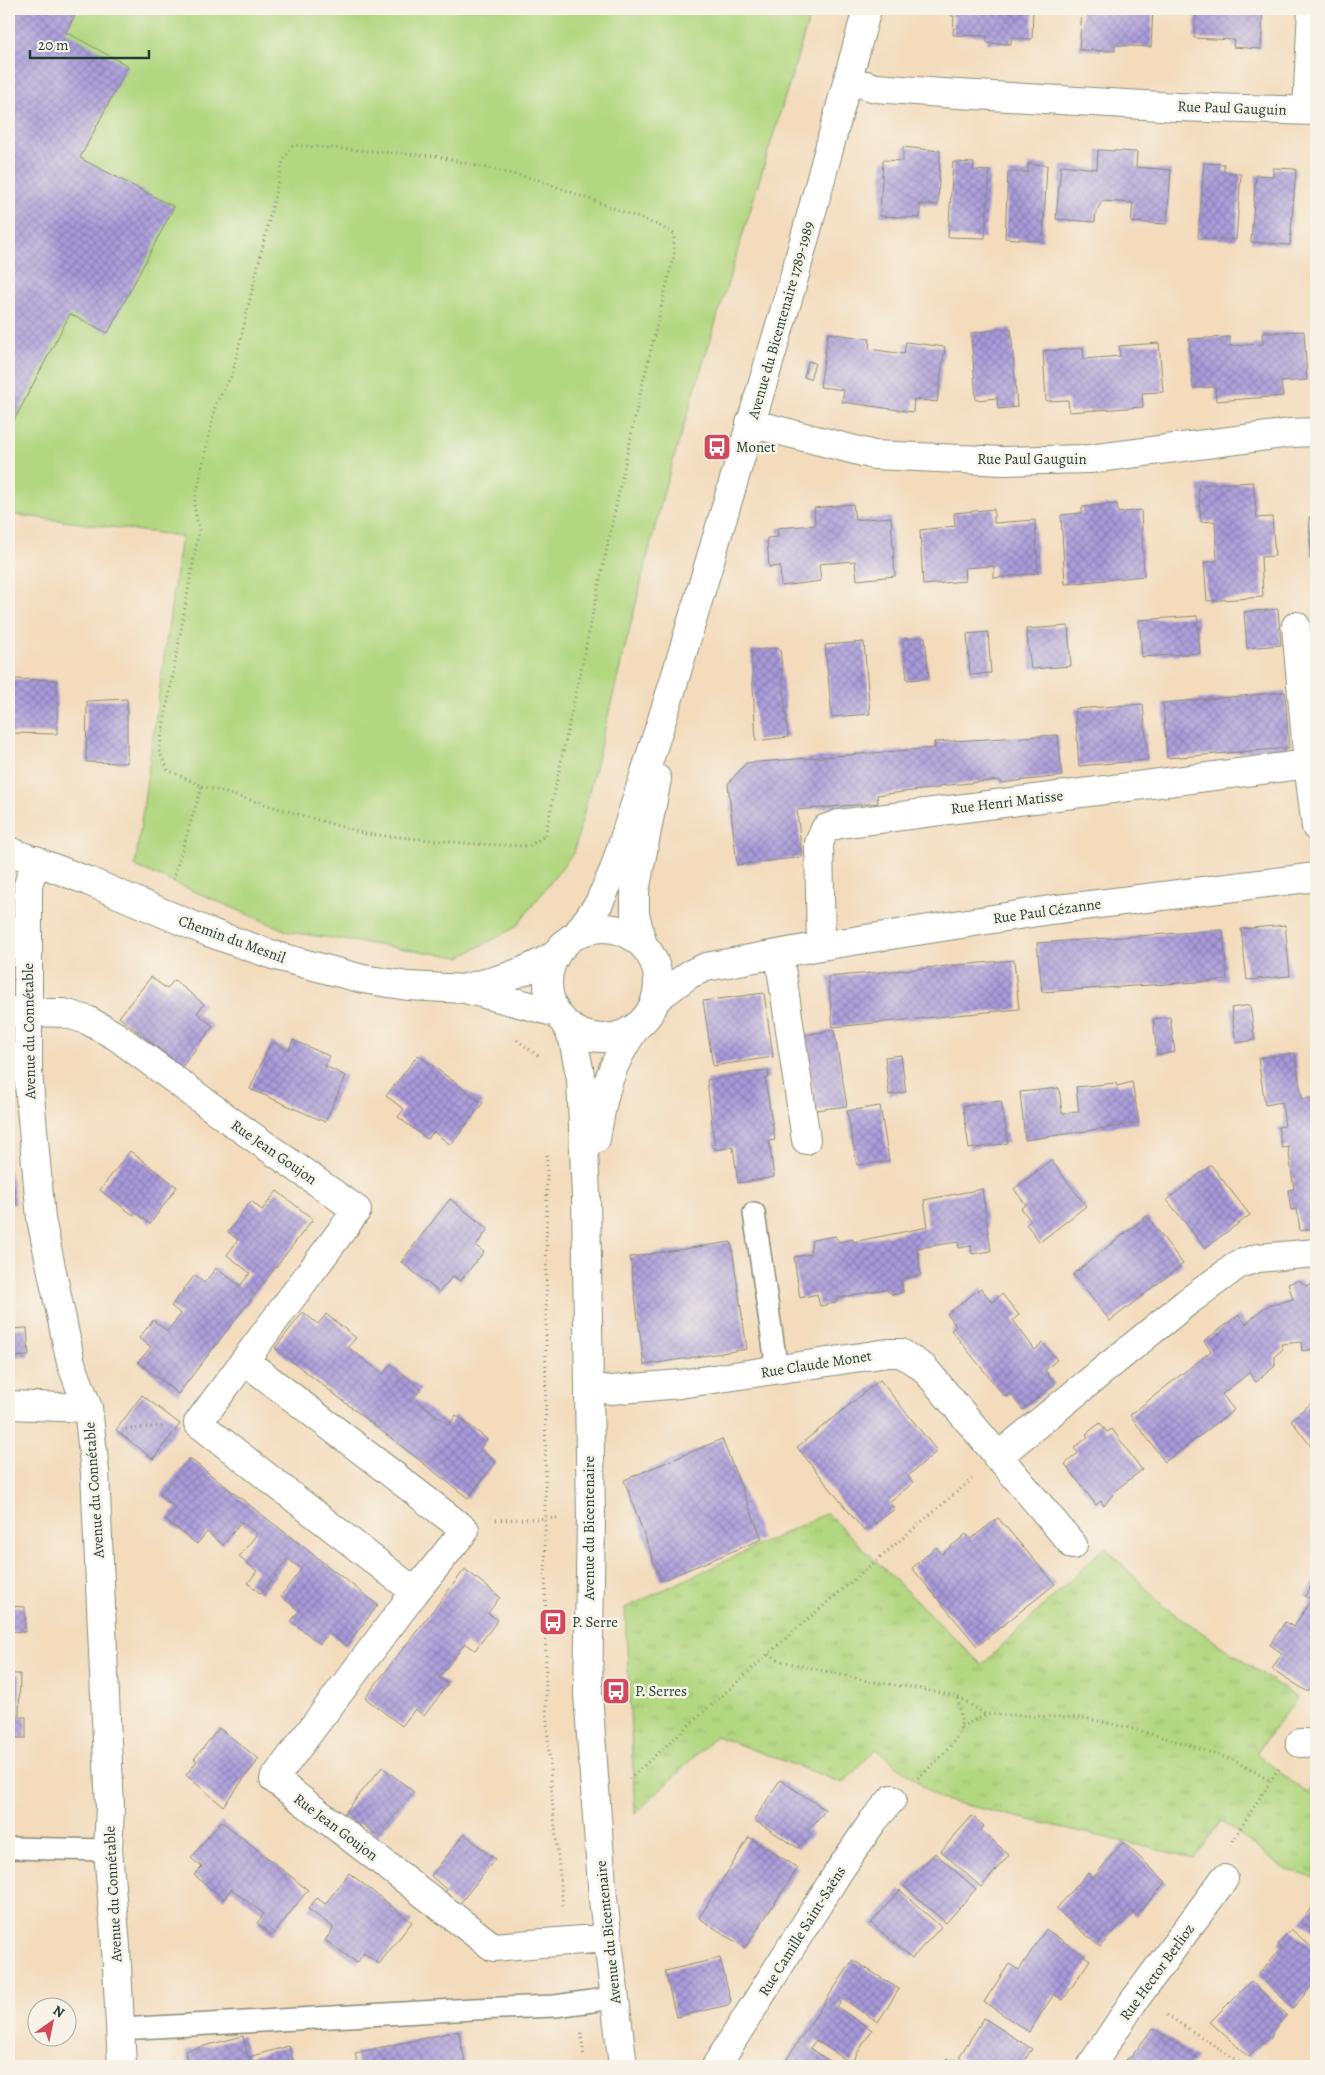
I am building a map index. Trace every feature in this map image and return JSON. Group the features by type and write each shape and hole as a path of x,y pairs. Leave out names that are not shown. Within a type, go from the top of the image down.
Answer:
{"street":[{"name":"Avenue du Bicentenaire 1789-1989","path":"577,934 599,903 614,870 672,688 792,285 867,9"},
{"path":"1312,9 1312,111"},
{"name":"Rue Paul Gauguin","path":"848,80 876,88 942,93 1177,107 1312,111"},
{"name":"Rue Paul Gauguin","path":"750,423 874,455 1003,461 1090,459 1291,433 1316,432"},
{"path":"1296,626 1316,827"},
{"name":"Avenue du Bicentenaire 1789-1989","path":"647,950 635,914 635,891 640,857 648,832 672,688"},
{"name":"Rue Henri Matisse","path":"821,946 819,843 825,829 839,824 1311,771"},
{"name":"Chemin du Mesnil","path":"9,851 36,860 208,932 276,956 363,979 408,986 465,989 561,1018"},
{"name":"Avenue du Connétable","path":"36,860 28,885 18,1011 28,1073 41,1219 71,1363 89,1420 95,1472 110,1808 108,1850 116,1947 122,2066"},
{"name":"Rue Paul Cézanne","path":"656,999 690,974 706,967 821,946 1050,910 1316,877"},
{"path":"647,950 659,984 656,999 645,1020 635,1029 610,1038 596,1038 584,1035 561,1018 548,990 549,970 555,955 563,944 577,934 600,927 623,931 647,950 690,974"},
{"path":"778,954 806,1140"},
{"name":"Chemin du Mesnil","path":"465,989 517,975 555,955"},
{"name":"Rue Jean Goujon","path":"18,1011 64,1013 87,1020 116,1036 229,1120 357,1210 198,1423"},
{"name":"Avenue du Bicentenaire","path":"561,1018 574,1039 581,1079 586,1198 591,1518 588,1694 603,1899 623,2066"},
{"name":"Avenue du Bicentenaire","path":"586,1198 601,1106 614,1061 635,1029"},
{"path":"997,1457 1186,1303 1239,1264 1258,1258 1316,1253"},
{"name":"Rue Claude Monet","path":"588,1387 611,1390 680,1384 888,1353 901,1353 924,1368 1073,1545"},
{"path":"245,1360 464,1530"},
{"path":"9,1405 89,1420"},
{"path":"198,1423 415,1592"},
{"name":"Rue Jean Goujon","path":"464,1530 274,1779 493,1947 607,1938"},
{"name":"Rue Camille Saint-Saëns","path":"716,2066 839,1871 892,1799"},
{"name":"Rue Hector Berlioz","path":"1091,2066 1138,1996 1224,1879"}],"lane":[{"path":"754,1213 777,1370"},
{"path":"9,1848 108,1850"},
{"path":"120,2029 555,2006 614,1998"}],"path":[{"path":"293,145 435,156 539,180 658,225 674,234 674,255 640,394 545,836 529,846 476,844 366,834 202,786 168,770 159,751 199,530 194,506 216,403 232,376 283,161 293,145"},
{"path":"160,912 179,865 202,786"},
{"path":"515,1039 544,1061"},
{"path":"547,1150 546,1706 552,1798 567,1940"},
{"path":"89,1420 198,1423"},
{"path":"627,1781 769,1654 997,1457"},
{"path":"464,1530 497,1520 591,1518"},
{"path":"769,1654 782,1661 863,1680 917,1688 958,1697 986,1714"},
{"path":"892,1799 908,1787 943,1754 954,1739 961,1726 958,1697"},
{"path":"961,1726 986,1714 1085,1718 1183,1743 1235,1761 1271,1780"},
{"path":"1224,1879 1233,1840 1277,1770 1308,1743"},
{"path":"563,1900 603,1899"},
{"path":"1138,1996 1246,2066"},
{"path":"576,2003 584,2058"}],"green space":[{"path":"9,9 812,9 665,487 574,852 516,927 460,957 289,932 135,866 181,536 9,514"},
{"path":"827,1513 982,1665 1105,1547 1163,1606 1297,1698 1256,1753 1306,1793 1316,1783 1316,1877 1287,1870 1221,1821 1194,1858 939,1799 876,1749 843,1783 716,1736 635,1814 625,1608"}],"building":[{"path":"9,9 78,9 66,32 128,66 80,158 174,207 108,333 70,314 9,430"},
{"path":"952,9 1033,9 1032,39 1011,38 1011,44 987,43 987,36 953,35 954,16 951,16"},
{"path":"1082,9 1153,9 1151,47 1115,45 1115,51 1079,50"},
{"path":"1196,9 1263,9 1261,49 1233,47 1234,40 1194,38"},
{"path":"903,147 940,151 938,205 920,204 920,218 880,216 883,160 903,161"},
{"path":"1098,150 1137,152 1136,167 1171,170 1167,224 1131,222 1133,203 1102,201 1096,212 1095,222 1056,219 1061,165 1097,169"},
{"path":"953,162 974,163 973,170 990,171 985,238 948,237"},
{"path":"1204,163 1224,164 1224,172 1241,174 1236,240 1198,238"},
{"path":"1028,164 1047,165 1043,241 1005,238 1008,172 1028,172"},
{"path":"1273,168 1296,169 1290,245 1251,242 1256,175 1273,176"},
{"path":"1011,328 1017,407 998,409 997,398 976,400 971,333"},
{"path":"1304,331 1307,380 1281,382 1283,396 1216,401 1215,387 1193,388 1189,339 1230,337 1230,346 1263,344 1262,333"},
{"path":"828,333 870,339 869,349 904,354 906,342 945,347 937,402 914,399 913,412 842,402 844,390 820,387"},
{"path":"1159,343 1163,392 1142,393 1143,407 1069,412 1068,400 1046,401 1043,351 1083,348 1084,359 1120,356 1119,346"},
{"path":"808,361 815,363 810,379 804,377"},
{"path":"1253,482 1257,518 1272,517 1275,556 1261,557 1263,597 1207,601 1204,562 1217,561 1215,521 1201,522 1198,485"},
{"path":"853,504 855,520 891,517 895,576 857,580 855,561 819,564 821,581 781,586 780,566 769,567 767,538 778,537 777,528 815,525 814,508"},
{"path":"1117,504 1118,513 1141,510 1144,576 1065,584 1061,515 1082,513 1082,507"},
{"path":"994,509 994,523 1035,520 1038,573 994,578 994,566 964,568 965,581 923,585 920,530 955,526 954,513"},
{"path":"1316,516 1316,555 1311,555 1309,517"},
{"path":"1278,609 1281,645 1247,648 1244,612"},
{"path":"1197,616 1200,653 1142,657 1139,620"},
{"path":"1068,626 1071,666 1031,669 1026,629"},
{"path":"988,632 991,673 970,675 967,634"},
{"path":"925,637 929,678 907,680 903,639"},
{"path":"864,642 870,714 832,717 825,645"},
{"path":"780,648 788,737 756,741 751,650"},
{"path":"12,679 57,680 57,734 10,733"},
{"path":"1285,692 1289,748 1167,758 1163,703"},
{"path":"127,699 127,763 86,762 87,701"},
{"path":"1143,704 1148,760 1079,766 1075,709"},
{"path":"1058,735 1062,776 1000,783 1000,780 939,786 939,788 877,795 878,803 797,810 802,857 737,865 728,784 746,763 935,748 934,742"},
{"path":"1285,925 1290,976 1247,980 1241,929"},
{"path":"1223,930 1227,980 1042,992 1037,943"},
{"path":"1014,960 1019,1009 833,1027 828,977"},
{"path":"151,977 167,989 174,980 204,1004 197,1013 213,1026 182,1067 119,1017"},
{"path":"764,993 773,1057 713,1066 703,1001"},
{"path":"1250,1005 1255,1040 1236,1043 1231,1008"},
{"path":"1170,1017 1175,1052 1157,1055 1153,1019"},
{"path":"834,1030 847,1106 816,1110 804,1035"},
{"path":"293,1040 329,1056 325,1066 346,1076 325,1122 250,1089 271,1042 289,1050"},
{"path":"1295,1053 1302,1099 1316,1097 1316,1228 1300,1231 1297,1209 1291,1210 1288,1190 1294,1189 1288,1147 1282,1148 1278,1127 1285,1126 1282,1102 1265,1105 1258,1058"},
{"path":"418,1055 483,1103 451,1145 434,1132 427,1139 398,1117 404,1109 386,1096"},
{"path":"901,1055 906,1092 889,1095 885,1057"},
{"path":"768,1070 769,1078 765,1079 775,1140 769,1141 774,1177 738,1183 733,1147 715,1150 707,1080"},
{"path":"1132,1082 1139,1123 1025,1140 1020,1092 1059,1088 1062,1113 1079,1112 1076,1087 1116,1083 1117,1086"},
{"path":"1001,1101 1008,1143 969,1149 963,1106"},
{"path":"880,1106 889,1161 857,1165 847,1111"},
{"path":"130,1151 177,1187 150,1224 135,1212 133,1215 100,1190"},
{"path":"1051,1160 1086,1206 1040,1242 1026,1224 1031,1221 1021,1208 1026,1205 1014,1189"},
{"path":"1211,1165 1250,1215 1205,1248 1167,1200"},
{"path":"9,1171 16,1204 9,1205"},
{"path":"982,1189 991,1251 972,1254 971,1246 959,1248 958,1242 917,1248 921,1275 901,1279 903,1292 893,1295 885,1289 838,1298 835,1303 820,1306 817,1294 800,1298 794,1257 810,1254 812,1240 835,1236 839,1242 853,1239 853,1242 928,1227 924,1200"},
{"path":"277,1191 313,1219 178,1394 138,1362 151,1347 139,1338 153,1320 167,1331 181,1314 171,1306 195,1275 204,1283 216,1268 240,1286 250,1273 227,1255 238,1240 228,1232 251,1201 262,1210"},
{"path":"450,1199 488,1229 476,1246 484,1252 460,1281 453,1276 439,1292 401,1262"},
{"path":"1147,1216 1183,1264 1110,1321 1073,1274"},
{"path":"731,1242 747,1349 644,1365 630,1257"},
{"path":"1299,1280 1306,1286 1316,1284 1316,1349 1302,1351 1301,1342 1281,1344 1283,1349 1275,1356 1275,1366 1256,1382 1249,1373 1222,1394 1234,1410 1165,1462 1130,1415 1211,1351 1204,1341 1239,1315 1246,1324 1265,1307 1293,1299 1288,1284"},
{"path":"981,1288 992,1302 1002,1294 1019,1315 1013,1320 1035,1350 1043,1343 1057,1360 1045,1370 1055,1384 1023,1410 1010,1393 1005,1397 951,1330 956,1326 947,1314"},
{"path":"303,1312 318,1324 326,1314 356,1338 348,1347 383,1374 391,1364 421,1389 414,1398 449,1425 456,1415 487,1439 480,1449 496,1462 468,1498 275,1348"},
{"path":"27,1328 29,1356 9,1357 9,1329"},
{"path":"880,1380 937,1451 908,1476 913,1483 889,1502 895,1509 864,1531 797,1447"},
{"path":"142,1395 180,1424 153,1459 116,1430"},
{"path":"1316,1399 1316,1453 1291,1420"},
{"path":"1100,1423 1107,1432 1112,1429 1142,1470 1117,1489 1104,1506 1101,1501 1096,1505 1065,1464 1078,1453 1074,1448 1088,1437 1086,1434"},
{"path":"722,1439 762,1539 661,1581 624,1480"},
{"path":"189,1458 378,1605 346,1646 329,1633 320,1644 291,1621 299,1611 281,1596 301,1569 288,1559 261,1594 248,1583 257,1571 239,1557 257,1534 241,1522 223,1545 207,1532 197,1544 166,1520 176,1508 160,1495"},
{"path":"998,1518 1055,1584 977,1646 912,1568 936,1547 942,1554 966,1534 971,1539"},
{"path":"465,1569 500,1597 488,1613 498,1620 475,1650 465,1643 439,1678 448,1684 424,1716 415,1709 402,1726 365,1698"},
{"path":"1316,1577 1316,1679 1308,1692 1272,1669 1282,1653 1270,1645 1285,1622 1294,1627 1311,1600 1305,1596"},
{"path":"9,1606 25,1607 25,1632 9,1631"},
{"path":"9,1674 20,1674 19,1717 26,1717 26,1738 9,1738"},
{"path":"219,1728 259,1759 223,1806 186,1775 197,1761 194,1759"},
{"path":"382,1767 414,1792 378,1836 361,1823 357,1828 342,1816"},
{"path":"780,1780 826,1810 808,1830 813,1835 798,1848 754,1820"},
{"path":"972,1816 984,1826 981,1830 1009,1855 981,1887 941,1851"},
{"path":"221,1821 308,1890 272,1936 257,1923 264,1914 231,1889 224,1899 194,1875 202,1867 191,1858"},
{"path":"464,1834 495,1859 458,1906 444,1894 447,1890 431,1876"},
{"path":"749,1837 798,1868 745,1948 699,1918"},
{"path":"1123,1842 1166,1882 1136,1916 1131,1911 1100,1947 1056,1909 1088,1873 1093,1878"},
{"path":"935,1853 976,1889 946,1923 904,1886"},
{"path":"349,1873 412,1922 379,1964 364,1953 357,1963 325,1940 333,1927 308,1909 317,1898 325,1904"},
{"path":"900,1890 941,1927 912,1958 871,1923"},
{"path":"1316,1901 1316,1933 1301,1922"},
{"path":"1046,1929 1090,1960 1063,2000 1054,1994 1029,2032 984,2002 1009,1964 1019,1970"},
{"path":"1291,1929 1316,1951 1316,1981 1293,2008 1258,1975 1282,1947 1278,1944"},
{"path":"720,1958 731,2001 728,2005 676,2017 665,1971"},
{"path":"853,1960 899,1989 878,2022 843,1999 837,2007 872,2030 851,2063 816,2040 810,2048 837,2066 782,2066"},
{"path":"1251,1981 1287,2015 1273,2031 1271,2037 1249,2057 1210,2022"},
{"path":"984,2018 1032,2049 1021,2066 973,2066 959,2057"},
{"path":"1153,2028 1197,2057 1190,2066 1121,2066 1126,2059 1131,2057"},
{"path":"458,2031 466,2066 358,2066 355,2053"},
{"path":"243,2036 248,2057 289,2046 295,2066 189,2066 185,2051"},
{"path":"947,2058 961,2066 941,2066"}],"place":[{"name":"Monet","path":"717,447"},
{"name":"P. Serre","path":"553,1622"},
{"name":"P. Serres","path":"616,1691"}]}
